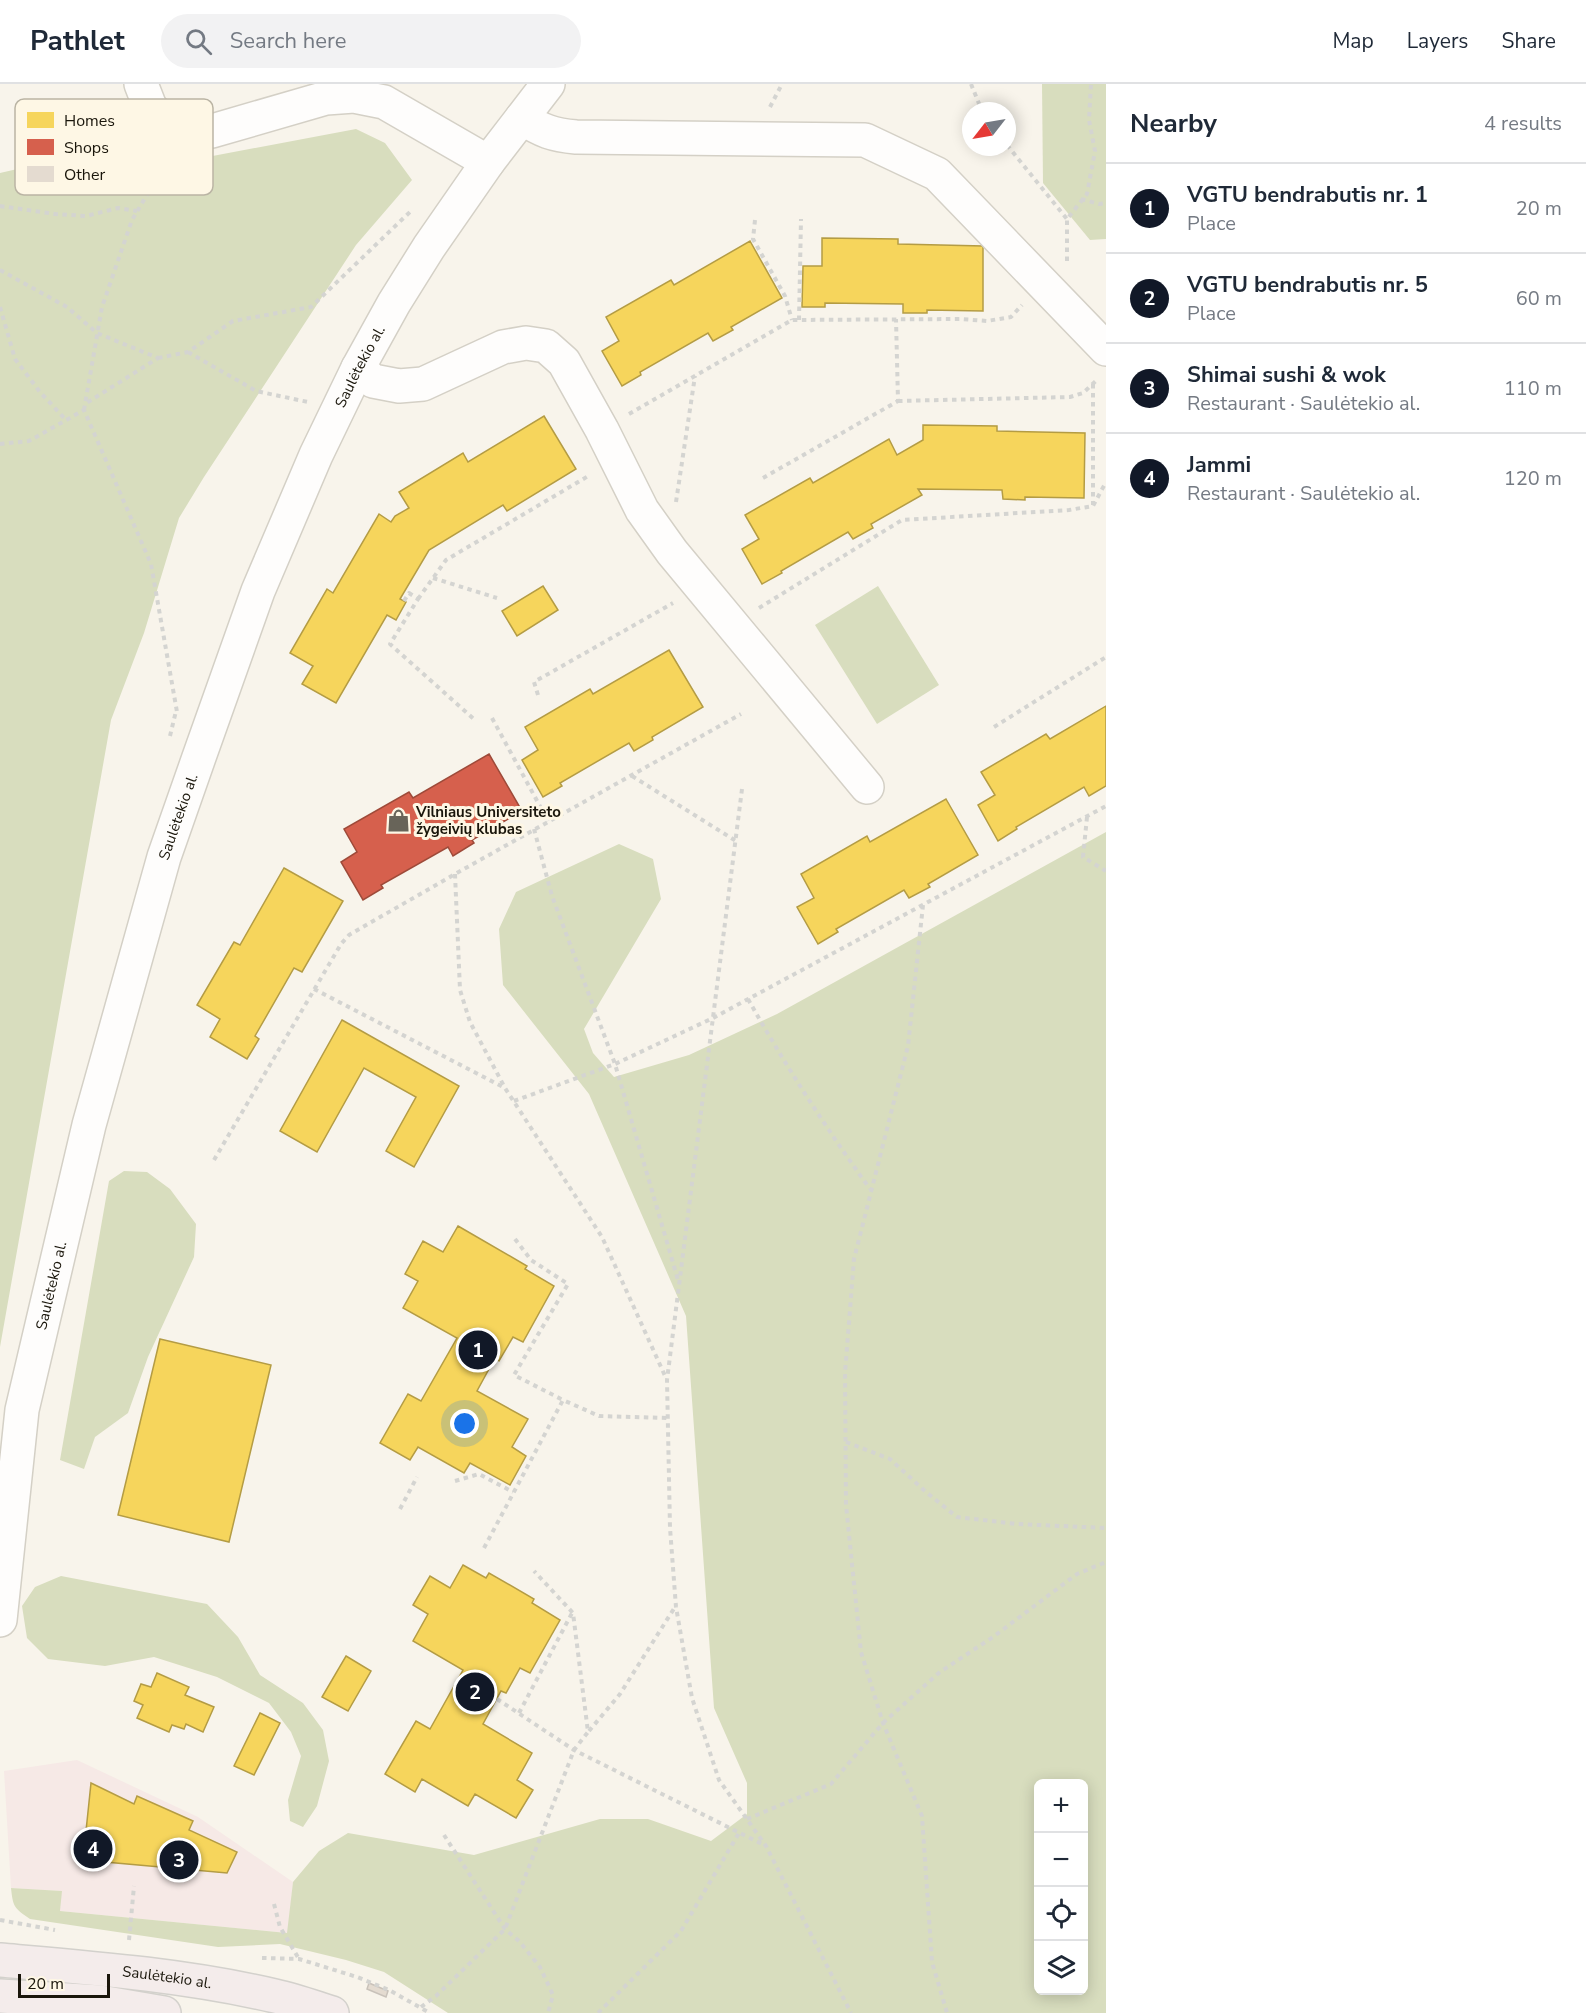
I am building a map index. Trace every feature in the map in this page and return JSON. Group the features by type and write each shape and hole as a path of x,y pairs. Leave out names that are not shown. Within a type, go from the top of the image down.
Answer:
{"main road":[{"name":"Saulėtekio al.","path":"0,1960 210,1982 277,1996 332,2013"},
{"path":"0,1996 100,2002 164,2013"}],"street":[{"path":"141,84 147,99"},
{"name":"Saulėtekio al.","path":"0,1620 22,1410 89,1125 164,857 258,591 316,455 358,368 394,303 429,247 488,162 548,84"},
{"path":"213,131 326,98 354,96 384,102 488,162"},
{"path":"522,118 540,130 555,135 576,137 865,140 937,174 1106,349"},
{"path":"358,368 373,381 399,386 423,384 502,347 526,343 546,346 564,362 618,459 642,510 672,552 867,787"}],"path":[{"path":"971,84 978,102"},
{"path":"602,430 792,320 961,319 987,321 1011,317 1041,282 1066,261 1067,219 1087,194 1095,151 1089,120 1091,84"},
{"path":"1016,156 1067,219"},
{"path":"147,195 132,220 102,307 84,410 151,564 176,711 186,730 204,743"},
{"path":"1081,199 1099,204 1106,202"},
{"path":"0,206 86,216 118,208 137,211"},
{"path":"85,404 159,358 188,352 233,321 311,307 414,209"},
{"path":"799,320 801,219"},
{"path":"755,220 753,239 785,296 792,320"},
{"path":"0,270 67,307 97,333 159,358"},
{"path":"0,307 15,359 40,392 66,420"},
{"path":"896,320 898,401"},
{"path":"188,352 256,391 338,409"},
{"path":"763,478 898,401 1070,397 1083,393 1106,371"},
{"path":"676,504 696,376"},
{"path":"1093,384 1093,506"},
{"path":"0,444 29,441 84,410"},
{"path":"475,720 390,644 446,560 618,459"},
{"path":"1093,506 1106,482"},
{"path":"733,625 902,520 1069,510 1093,506"},
{"path":"433,578 497,598"},
{"path":"538,695 534,682 701,586"},
{"path":"404,601 409,593 418,599"},
{"path":"994,727 1106,657"},
{"path":"214,1160 341,944 349,935 741,714"},
{"path":"492,718 548,821"},
{"path":"632,776 736,841"},
{"path":"742,789 667,1380 670,1528 676,1607 692,1698 719,1780 766,1846 851,2013"},
{"path":"514,1101 615,1064 713,1018 1106,806"},
{"path":"1087,817 1083,857 1106,871"},
{"path":"534,829 552,896 615,1064 679,1283"},
{"path":"455,874 460,990 470,1022 505,1088 602,1237 667,1380"},
{"path":"923,905 908,1046 854,1259 845,1373 846,1505 861,1652 883,1723 922,1816 932,1962 947,2013"},
{"path":"314,989 505,1088"},
{"path":"748,999 781,1059 870,1190"},
{"path":"515,1239 531,1260 567,1284 514,1374 599,1416 668,1418"},
{"path":"484,1548 563,1400"},
{"path":"846,1442 890,1459 957,1517 1017,1524 1106,1528"},
{"path":"455,1481 478,1474 513,1492"},
{"path":"400,1509 417,1477"},
{"path":"747,1819 831,1784 883,1723 940,1672 993,1637 1077,1574 1106,1562"},
{"path":"534,1571 573,1613 588,1732"},
{"path":"421,2007 436,1996 505,1929 574,1750 620,1694 676,1607"},
{"path":"519,1713 573,1613"},
{"path":"497,1699 574,1750 766,1846"},
{"path":"598,2013 681,1931 739,1833"},
{"path":"444,1835 505,1929 520,1942 540,1967 554,1995 548,2013"},
{"path":"129,1944 134,1886"},
{"path":"274,1904 280,1927 299,1959"}],"shaded area":[{"path":"77,1760 198,1817 293,1882 288,1933 60,1911 61,1891 11,1888 4,1771"}],"green space":[{"path":"1042,84 1106,84 1106,239 1090,240 1043,183"},
{"path":"356,129 385,143 412,180 356,245 179,518 144,633 111,720 0,1347 0,173 15,170 15,195 213,195 213,156"},
{"path":"878,586 939,685 877,724 815,625"},
{"path":"1106,832 1106,2013 448,2013 384,1972 280,1944 218,1947 30,1919 15,1906 11,1888 62,1891 60,1911 287,1933 293,1882 319,1851 348,1833 474,1855 600,1819 648,1819 711,1841 747,1814 747,1783 714,1708 686,1316 589,1094 503,985 499,929 516,892 619,844 653,859 661,899 584,1029 593,1053 614,1077 689,1055 777,1014"},
{"path":"124,1171 147,1172 170,1189 196,1224 194,1257 148,1357 128,1413 95,1437 84,1469 60,1460 109,1181"},
{"path":"61,1576 207,1604 238,1637 260,1675 303,1703 323,1730 329,1761 317,1806 303,1827 290,1821 288,1800 301,1756 291,1732 269,1703 217,1677 154,1657 105,1666 48,1659 27,1638 22,1606 35,1587"}],"building: Homes":[{"path":"822,238 898,239 898,244 983,246 983,311 927,310 927,313 903,313 903,304 825,303 825,307 802,307 803,266 822,266"},
{"path":"750,241 782,298 731,327 733,330 713,341 708,333 640,372 641,375 622,386 602,351 619,341 606,317 671,280 674,285"},
{"path":"544,416 576,469 507,511 503,505 429,550 400,599 406,602 396,620 387,615 336,703 302,684 313,666 290,653 327,589 333,593 379,514 391,522 395,516 409,508 399,492 463,453 468,462"},
{"path":"923,425 997,426 997,431 1085,433 1084,498 1003,499 1002,490 918,489 922,495 871,524 873,528 853,539 848,532 762,584 742,549 759,539 745,515 810,478 813,483 889,439 897,455 923,440"},
{"path":"543,586 558,610 517,636 502,611"},
{"path":"669,650 703,707 652,737 653,740 634,751 629,743 560,783 562,786 543,797 522,760 538,750 525,727 590,689 593,694"},
{"path":"1106,706 1106,786 1089,796 1084,787 1016,827 1017,829 998,841 978,805 995,795 981,772 1046,734 1050,739"},
{"path":"946,799 978,855 928,884 930,887 909,898 904,890 836,929 838,932 818,944 797,907 814,898 801,874 867,836 870,842"},
{"path":"284,868 343,901 302,972 294,968 255,1036 259,1039 247,1059 210,1037 220,1019 197,1005 234,942 240,945"},
{"path":"342,1020 459,1086 414,1167 386,1151 416,1097 364,1068 317,1152 280,1131"},
{"path":"458,1226 527,1266 525,1269 554,1286 523,1342 513,1337 499,1361 495,1358 477,1391 528,1419 512,1447 526,1456 510,1485 470,1463 464,1473 418,1447 410,1460 380,1443 408,1394 421,1401 457,1338 403,1308 418,1281 405,1274 423,1241 443,1252"},
{"path":"160,1339 271,1365 229,1542 118,1515"},
{"path":"463,1565 486,1578 489,1573 534,1599 532,1603 560,1620 530,1673 520,1668 506,1693 501,1691 483,1724 532,1753 517,1780 533,1790 516,1818 475,1794 468,1806 422,1779 415,1792 385,1774 416,1721 430,1729 463,1670 413,1641 428,1614 413,1605 430,1576 450,1588"},
{"path":"346,1656 371,1671 348,1711 322,1697"},
{"path":"157,1673 189,1687 185,1695 214,1707 203,1732 186,1724 184,1729 172,1725 169,1732 137,1718 143,1705 134,1701 141,1684 151,1687"},
{"path":"260,1713 280,1723 254,1775 234,1766"},
{"path":"91,1783 134,1804 137,1796 193,1821 189,1830 237,1852 227,1873 83,1860"}],"building: Shops":[{"path":"489,754 522,811 472,840 474,843 453,856 448,847 381,885 383,888 363,900 341,862 357,852 344,829 409,792 413,798"}],"building: Other":[{"path":"369,1983 388,1991 386,1997 367,1989"}],"place":[{"name":"Vilniaus Universiteto žygeivių klubas","path":"398,821"},
{"name":"VGTU bendrabutis nr. 1","path":"478,1350"},
{"name":"VGTU bendrabutis nr. 5","path":"475,1692"},
{"name":"Jammi","path":"93,1849"},
{"name":"Shimai sushi & wok","path":"179,1860"}]}
